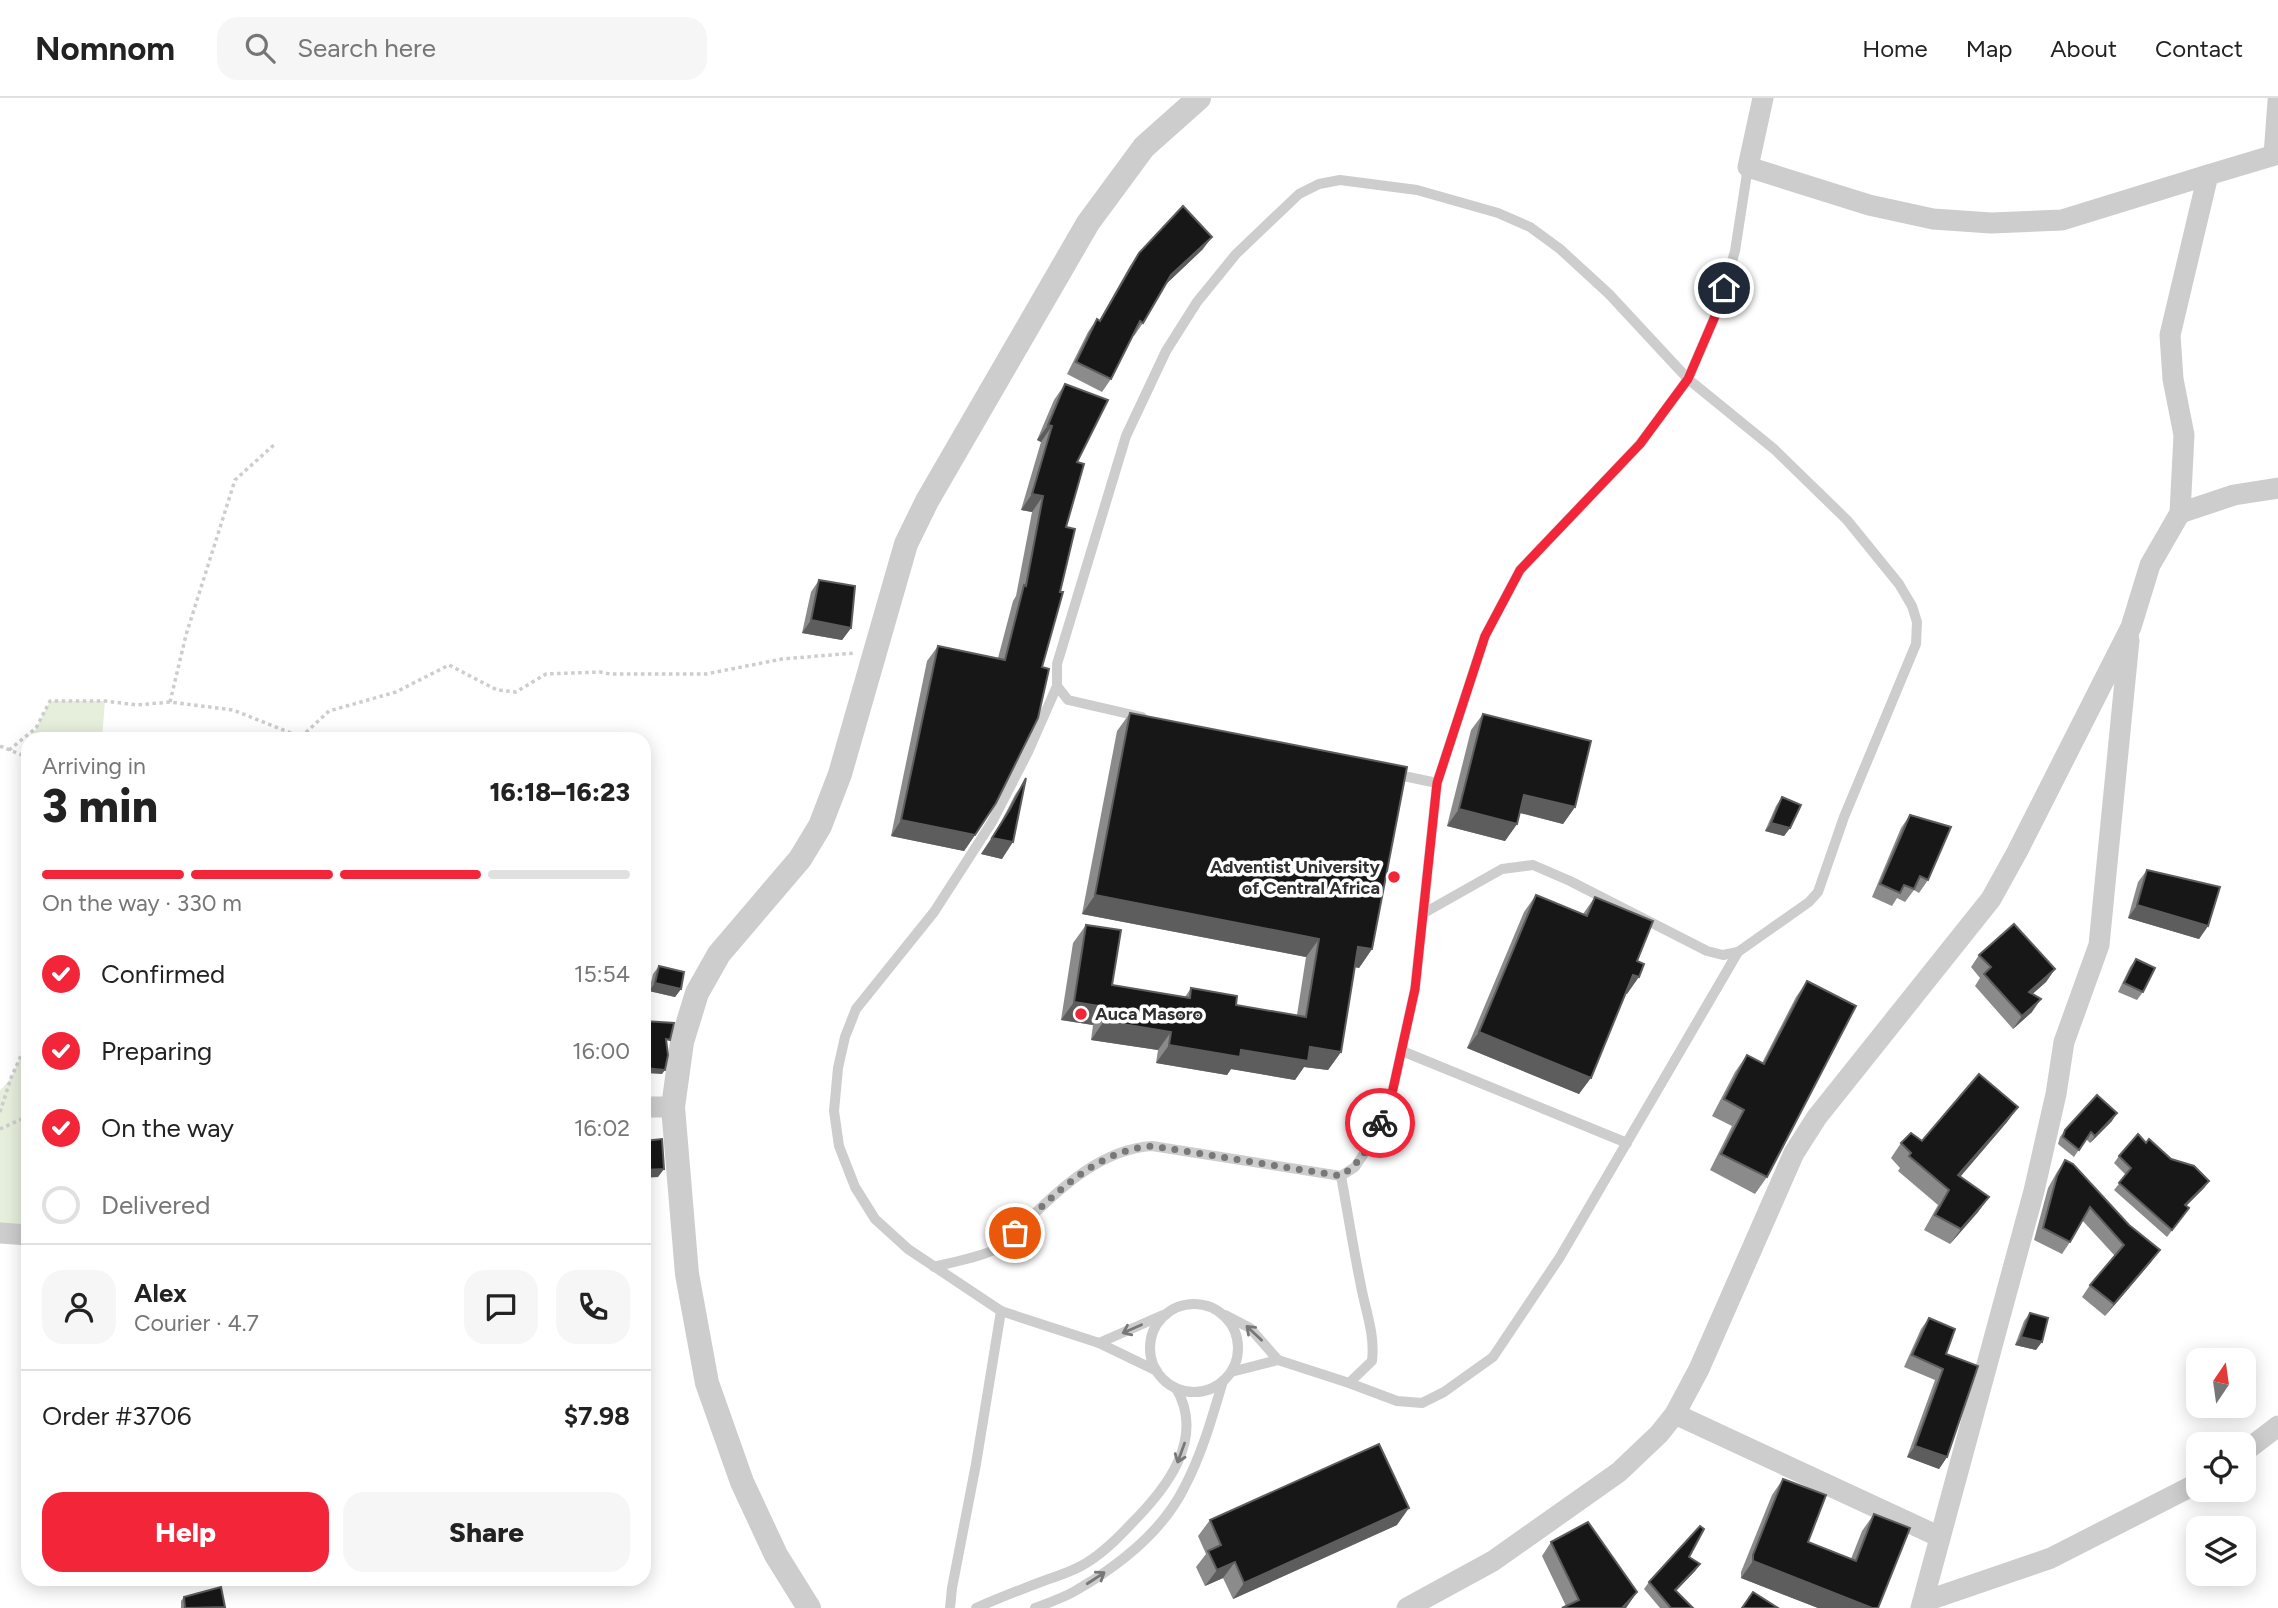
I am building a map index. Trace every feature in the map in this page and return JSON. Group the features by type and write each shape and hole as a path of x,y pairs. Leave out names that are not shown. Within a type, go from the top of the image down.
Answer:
{"street":[{"path":"809,1608 776,1555 742,1482 706,1383 687,1274 673,1107 682,1042 697,993 719,954 800,859 820,826 841,774 906,544 927,501 1088,223 1144,147 1199,98"},
{"path":"1763,98 1748,167 1869,205 1933,219 1991,223 2062,220 2276,154 2278,101"},
{"path":"1407,1608 1493,1561 1619,1472 1659,1434 1675,1414 1699,1369 1794,1153 1817,1117 1991,899 2131,627 2150,565 2180,513 2183,435 2173,379 2170,335 2208,175"},
{"path":"2180,513 2234,495 2278,488"},
{"path":"1922,1605 2030,1205 2056,1094 2064,1042 2099,945 2131,627"},
{"path":"651,1107 673,1107"},
{"path":"0,1233 21,1234"},
{"path":"1675,1414 1940,1537"},
{"path":"2256,1443 2278,1426"},
{"path":"1922,1605 2052,1558 2186,1489"}],"lane":[{"path":"934,1267 999,1248 1076,1178 1113,1154 1132,1147 1152,1146 1341,1176 1355,1167 1374,1137 1393,1089 1415,989 1437,783 1485,636 1520,570 1640,444 1688,379 1719,307 1734,251 1748,167"},
{"path":"1157,1371 1099,1343 1000,1311 908,1249 875,1219 855,1187 839,1146 834,1111 838,1068 845,1037 856,1009 934,912 992,822 1028,752 1057,686 1057,664 1126,436 1166,351 1197,302 1236,254 1299,194 1319,184 1340,180 1417,190 1498,214 1530,227 1560,249 1609,294 1688,379 1774,449 1847,520 1899,584 1912,606 1917,622 1916,644 1844,817 1818,892 1809,902 1738,952 1723,955 1707,951 1533,865 1502,869 1424,912"},
{"path":"1057,686 1068,700 1148,718"},
{"path":"1384,772 1437,783"},
{"path":"1099,1343 1176,1307 1200,1304 1250,1328 1278,1360 1397,1401 1422,1403 1444,1392 1493,1357 1560,1257 1738,952"},
{"path":"1402,1051 1627,1143"},
{"path":"1341,1176 1374,1344 1372,1361 1349,1383"},
{"path":"950,1608 1000,1311"},
{"path":"976,1608 1080,1567 1118,1538 1155,1500 1168,1481 1183,1452 1187,1431 1183,1400 1157,1371 1151,1360 1152,1335 1165,1314"},
{"path":"1175,1388 1200,1391 1212,1388 1231,1372 1237,1360 1237,1335 1223,1315"},
{"path":"1231,1372 1278,1360"},
{"path":"1035,1608 1073,1592 1102,1574 1134,1549 1160,1523 1183,1491 1205,1443 1223,1381"}],"path":[{"path":"170,702 186,635 235,480 276,443"},
{"path":"306,732 329,711 396,692 449,665 497,690 516,692 546,674 706,674 782,659 826,654 874,653"},
{"path":"31,732 36,728 50,701 105,701 137,705 170,702 233,710 288,732"},
{"path":"9,750 21,740"},
{"path":"0,746 21,755"},
{"path":"0,1112 10,1078 21,1055"},
{"path":"0,1129 21,1119"}],"green space":[{"path":"50,701 105,701 102,732 34,732"},
{"path":"21,1056 21,1234 0,1233 0,1091 11,1078"}],"building":[{"path":"1183,206 1212,237 1171,275 1143,323 1140,321 1111,379 1076,362 1097,319 1100,321 1139,253"},
{"path":"1065,384 1108,400 1077,462 1084,464 1066,527 1075,529 1060,592 1063,592 1042,667 1049,669 1038,718 996,803 975,835 901,820 938,646 1005,660 1024,585 1026,586 1043,496 1032,494 1052,426 1048,425"},
{"path":"819,580 855,586 851,628 811,620"},
{"path":"1130,713 1407,767 1372,949 1358,947 1341,1052 1310,1047 1308,1061 1241,1050 1240,1057 1169,1045 1171,1032 1104,1021 1106,1007 1074,1002 1086,925 1121,930 1112,985 1190,998 1191,988 1237,996 1236,1005 1306,1017 1319,939 1095,895"},
{"path":"1483,714 1591,741 1575,807 1524,795 1517,824 1459,809"},
{"path":"1026,778 1013,842 992,838 1010,809"},
{"path":"1782,797 1801,805 1790,828 1771,823"},
{"path":"1910,815 1951,827 1928,880 1920,876 1914,889 1904,885 1900,893 1880,884"},
{"path":"2147,870 2220,887 2208,926 2137,905"},
{"path":"1536,895 1587,916 1595,897 1653,921 1637,961 1644,964 1639,977 1633,975 1591,1078 1479,1032"},
{"path":"2014,924 2055,969 2029,992 2041,999 2022,1016 1984,974 1991,967 1979,955"},
{"path":"2136,959 2155,968 2143,992 2124,983"},
{"path":"659,966 684,972 681,989 655,983"},
{"path":"1807,981 1856,1006 1767,1177 1721,1154 1744,1110 1724,1099 1747,1055 1764,1064"},
{"path":"651,1021 674,1023 670,1040 666,1039 668,1055 665,1070 651,1069"},
{"path":"1979,1074 2018,1107 1958,1175 1989,1197 1961,1229 1935,1215 1949,1190 1909,1156 1911,1153 1901,1143 1911,1133 1922,1141"},
{"path":"2097,1095 2117,1113 2095,1136 2091,1132 2079,1150 2063,1137 2065,1130"},
{"path":"2138,1134 2146,1143 2149,1139 2171,1159 2194,1166 2209,1181 2185,1205 2189,1208 2172,1230 2119,1183 2131,1168 2119,1156"},
{"path":"662,1139 664,1169 651,1170 651,1140"},
{"path":"2065,1160 2073,1164 2129,1225 2160,1250 2114,1304 2090,1285 2124,1245 2090,1207 2070,1242 2043,1228 2057,1176"},
{"path":"2030,1313 2048,1318 2042,1342 2021,1337"},
{"path":"1929,1318 1955,1329 1946,1354 1978,1366 1947,1457 1915,1446 1943,1369 1912,1355"},
{"path":"1379,1444 1409,1508 1244,1583 1235,1562 1217,1570 1208,1551 1221,1545 1210,1520"},
{"path":"1783,1479 1826,1495 1808,1542 1856,1561 1874,1514 1910,1528 1878,1608 1872,1608 1753,1561"},
{"path":"1588,1522 1637,1592 1622,1608 1562,1608 1579,1600 1551,1542"},
{"path":"1700,1526 1704,1529 1689,1557 1700,1564 1675,1590 1693,1608 1671,1608 1649,1582"},
{"path":"221,1587 225,1607 185,1608 184,1597"},
{"path":"1753,1592 1778,1608 1742,1608"}],"way so far":[{"path":"1015,1233 1076,1178 1113,1154 1132,1147 1152,1146 1341,1176 1355,1167 1380,1123"}],"place":[{"name":"Adventist University of Central Africa","path":"1394,877"},
{"name":"Auca Masoro","path":"1081,1014"}],"route":[{"path":"1380,1123 1393,1089 1415,989 1437,783 1485,636 1520,570 1640,444 1688,379 1719,307 1724,288"}]}
